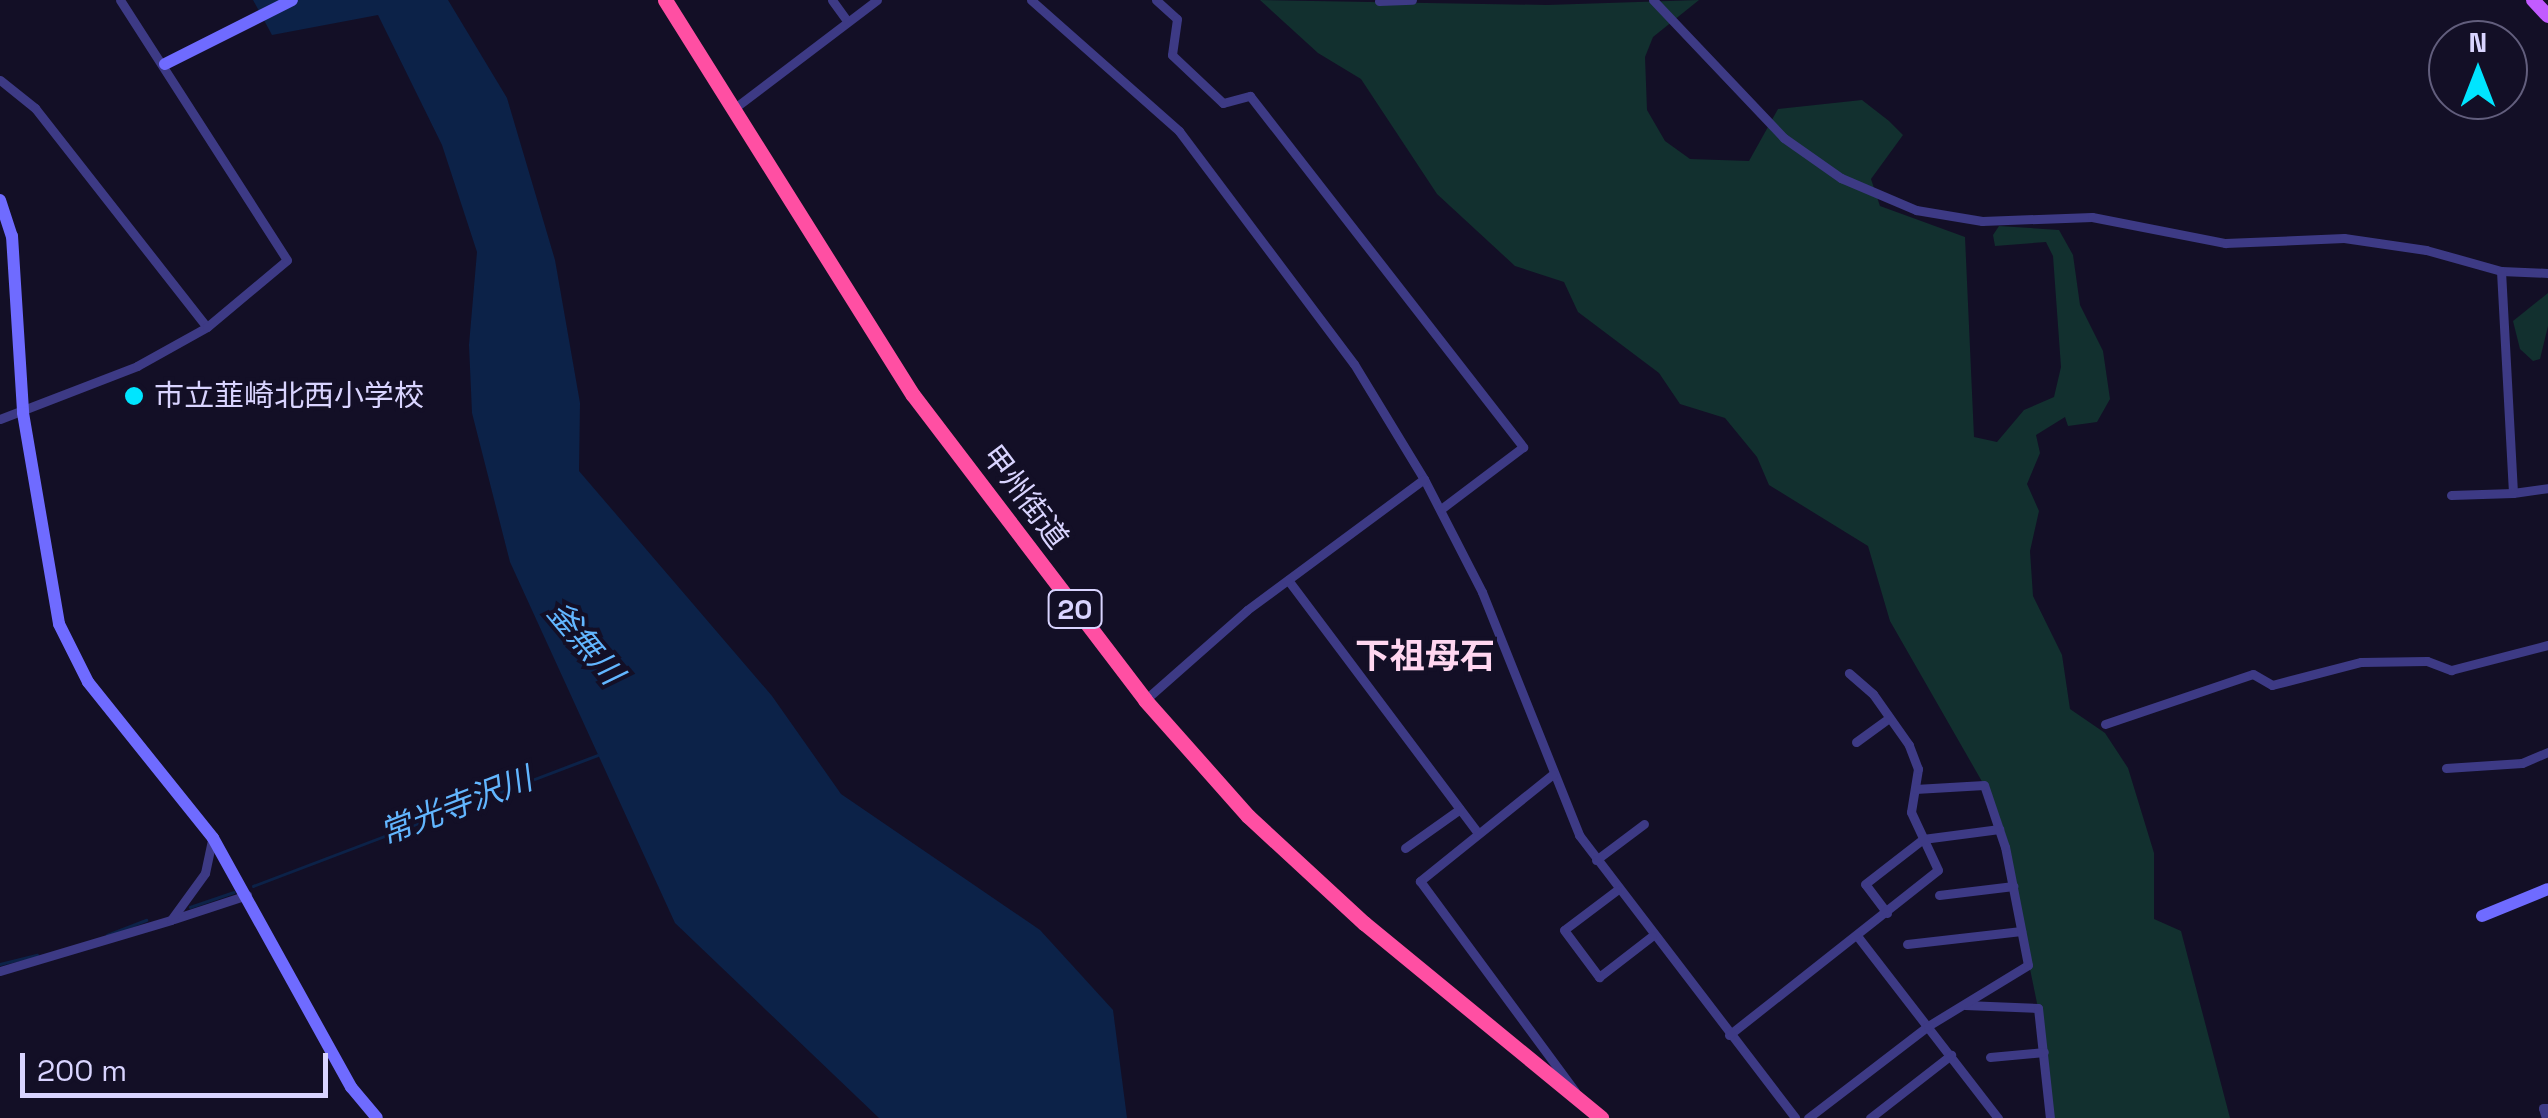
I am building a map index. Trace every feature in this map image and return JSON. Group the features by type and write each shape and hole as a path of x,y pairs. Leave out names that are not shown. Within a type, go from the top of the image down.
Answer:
{"highway":[{"name":"甲州街道","path":"665,0 731,111 913,395 1145,700 1262,830 1601,1118"}],"main road":[{"path":"2532,0 2548,16"}],"street":[{"path":"0,419 136,366 207,327 287,260 165,64 120,0"},
{"path":"165,64 292,0"},
{"path":"832,0 847,21"},
{"path":"731,111 877,0"},
{"path":"1031,0 1179,131 1354,364 1424,478 1482,592 1553,774 1596,860 1795,1118"},
{"path":"1156,0 1177,19 1172,55 1223,103 1250,96 1523,447 1441,509"},
{"path":"1378,2 1412,0"},
{"path":"1654,0 1784,138 1872,195 1916,210 1969,220 2092,217 2225,244 2316,237 2381,242 2501,271 2548,273"},
{"path":"0,80 35,108 207,327"},
{"path":"0,200 12,236 23,412 67,642 88,682 212,838 247,894 350,1087 377,1118"},
{"path":"2501,271 2513,493"},
{"path":"1145,700 1288,580 1424,478"},
{"path":"2451,495 2548,488"},
{"path":"1288,580 1478,833"},
{"path":"2105,724 2253,674 2272,685 2360,662 2427,662 2451,670 2548,645"},
{"path":"1729,1034 1858,937 1938,870 1911,812 1918,769 1889,718 1849,672"},
{"path":"1856,742 1889,718"},
{"path":"2446,768 2522,763 2548,752"},
{"path":"1553,774 1420,881 1583,1103"},
{"path":"1808,1118 1928,1026 2028,965 2013,886 1984,785 1914,789"},
{"path":"1405,848 1460,809"},
{"path":"1596,860 1644,824"},
{"path":"1887,913 1865,884 1924,839 1999,829"},
{"path":"171,920 205,873 212,838"},
{"path":"1939,894 2013,886"},
{"path":"2482,916 2548,889"},
{"path":"1616,890 1564,930 1599,976 1652,936"},
{"path":"0,970 247,894"},
{"path":"1907,944 2021,931"},
{"path":"1858,937 1998,1118"},
{"path":"1963,1005 2038,1008 2050,1118"},
{"path":"1990,1057 2044,1052"},
{"path":"1870,1118 1951,1056"},
{"path":"2546,1118 2543,1108 2548,1108"}],"green space":[{"path":"1260,0 1547,5 1699,0 1653,37 1645,57 1647,110 1665,141 1690,159 1749,161 1778,109 1862,100 1889,121 1903,135 1871,179 1880,206 1965,237 1974,437 1997,442 2024,410 2054,397 2061,367 2053,256 2046,242 1995,246 1993,235 1999,226 2059,230 2073,255 2080,305 2103,351 2110,399 2097,422 2068,426 2065,417 2036,435 2040,453 2027,484 2039,511 2030,551 2033,596 2062,655 2070,709 2105,733 2128,768 2154,853 2154,919 2181,931 2230,1118 2050,1118 2038,1008 2005,847 1984,785 1890,621 1868,546 1769,485 1757,457 1725,418 1680,404 1659,373 1578,312 1564,282 1515,266 1437,194 1361,79 1318,53"},
{"path":"2548,293 2548,326 2540,359 2533,361 2520,349 2513,321"}],"water":[{"name":"釜無川","path":"253,0 448,0 507,98 555,260 580,403 579,471 772,696 841,794 1040,930 1113,1010 1127,1118 879,1118 675,923 510,562 472,413 469,345 477,252 442,145 378,15 272,35"}],"waterway":[{"path":"253,886 597,755"},
{"name":"常光寺沢川","path":"190,907 234,892"},
{"name":"常光寺沢川","path":"107,935 146,920"},
{"name":"常光寺沢川","path":"0,964 37,955"}],"place":[{"name":"市立韮崎北西小学校","path":"134,396"}],"district":[{"name":"下祖母石","path":"1425,656"}]}
